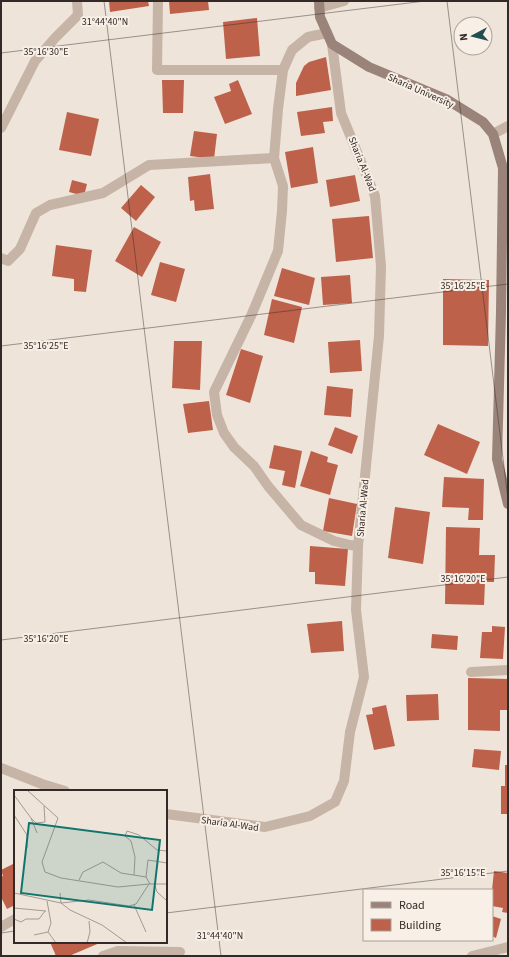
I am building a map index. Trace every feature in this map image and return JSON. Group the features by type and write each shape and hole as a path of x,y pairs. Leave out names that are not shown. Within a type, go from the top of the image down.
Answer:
{"main road":[{"path":"319,5 320,18 332,44"},
{"name":"Sharia University","path":"332,44 369,67 446,99 483,122 493,134 503,168 497,459 508,504"}],"street":[{"path":"1,128 35,61 78,15 77,1"},
{"path":"158,1 157,70 283,70"},
{"path":"319,5 344,1"},
{"path":"327,33 308,37 292,50 283,70 274,158 283,186 278,251 251,316 214,392 217,415 224,433 234,447 254,466 268,486 301,525 334,541 350,546 358,546"},
{"name":"Sharia Al-Wad","path":"167,814 264,827 310,816 334,802 344,781 350,732 364,677 356,610 358,546 379,336 381,266 376,196 341,113 332,44"},
{"path":"493,134 508,126"},
{"path":"1,258 8,261 20,250 36,214 50,205 103,193 148,165 274,158"},
{"path":"471,672 508,670"},
{"path":"1,768 62,790"},
{"path":"1,927 14,920"},
{"path":"472,956 508,947"},
{"path":"102,956 118,951 180,952"}],"building":[{"path":"109,1 148,1 149,6 110,12"},
{"path":"169,1 208,1 209,10 170,14"},
{"path":"257,18 260,56 226,59 223,22"},
{"path":"326,57 331,90 296,96 296,83 304,66 309,62"},
{"path":"162,80 184,80 183,113 163,113"},
{"path":"238,80 252,114 225,124 214,97 231,91 229,84"},
{"path":"332,107 333,121 323,122 325,133 301,136 297,112"},
{"path":"67,112 99,119 91,156 59,150"},
{"path":"194,131 217,134 214,159 190,156"},
{"path":"313,147 318,183 291,188 285,152"},
{"path":"210,174 214,209 195,211 194,200 190,201 188,177"},
{"path":"355,175 360,201 330,207 326,180"},
{"path":"72,180 87,184 84,196 69,192"},
{"path":"141,185 155,197 136,221 121,208"},
{"path":"369,216 373,258 336,262 332,219"},
{"path":"134,227 161,242 142,277 115,261"},
{"path":"56,245 92,250 86,292 74,291 74,279 52,276"},
{"path":"160,262 185,269 176,302 151,295"},
{"path":"282,268 315,278 309,305 274,296"},
{"path":"350,275 352,303 323,305 321,277"},
{"path":"443,279 489,280 488,346 443,345"},
{"path":"272,299 302,307 294,343 264,335"},
{"path":"360,340 362,371 330,373 328,342"},
{"path":"174,341 202,341 200,390 172,388"},
{"path":"241,349 263,356 250,403 226,395"},
{"path":"327,386 353,389 351,417 324,415"},
{"path":"209,401 213,430 188,433 183,404"},
{"path":"438,424 480,442 467,474 424,455"},
{"path":"335,427 358,436 352,454 328,445"},
{"path":"274,445 302,451 295,488 282,485 285,471 269,468"},
{"path":"311,451 328,457 327,462 338,465 330,495 300,486"},
{"path":"444,477 484,479 483,520 468,520 469,508 442,507"},
{"path":"329,498 357,504 352,536 323,531"},
{"path":"395,507 430,512 423,564 388,558"},
{"path":"446,527 480,528 479,555 495,555 494,582 485,582 484,605 445,604"},
{"path":"310,546 348,549 345,586 315,584 315,572 309,572"},
{"path":"342,621 344,651 311,653 307,624"},
{"path":"492,626 505,627 503,659 480,658 482,632 492,632"},
{"path":"432,634 458,636 457,650 431,648"},
{"path":"468,678 508,679 508,710 500,710 500,731 468,730"},
{"path":"438,694 439,720 407,721 406,695"},
{"path":"386,705 395,746 374,750 366,715 373,714 372,708"},
{"path":"474,749 501,751 499,770 472,767"},
{"path":"505,765 508,765 508,814 501,814 501,786 505,786"},
{"path":"14,864 14,906 7,909 1,897 1,877 3,876 1,870"},
{"path":"494,871 508,873 508,913 502,912 503,908 493,906 492,889"},
{"path":"493,916 501,919 496,938 493,936"},
{"path":"50,943 100,943 69,956 56,956"}]}
